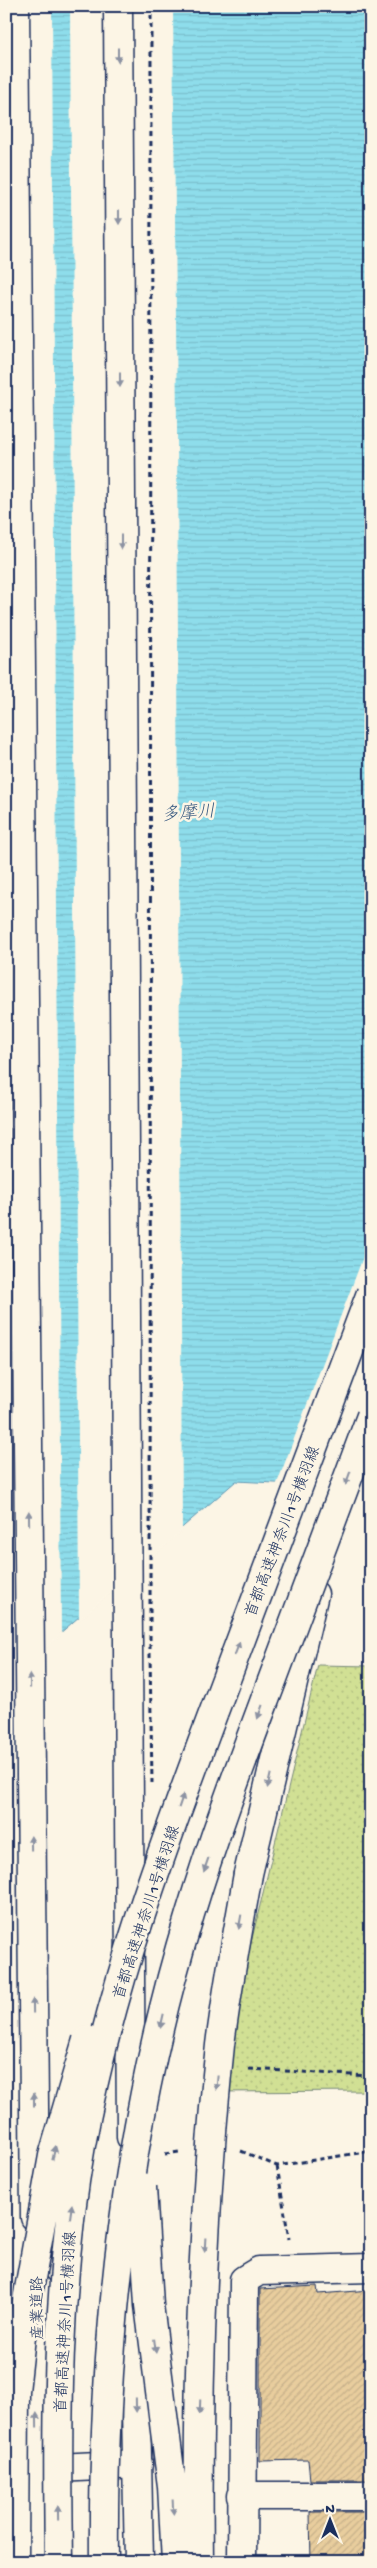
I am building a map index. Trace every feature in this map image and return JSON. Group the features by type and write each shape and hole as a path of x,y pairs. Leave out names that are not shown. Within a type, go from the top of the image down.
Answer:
{"main road":[{"name":"産業道路","path":"15,6 33,2054 40,2562"},
{"path":"118,6 140,2065 139,2562"},
{"name":"首都高速神奈川1号横羽線","path":"59,2562 58,2362 62,2287 70,2216 81,2146 95,2079 147,1898 190,1775 371,1293"},
{"path":"104,2562 114,2304 140,2065 248,1745 371,1416"},
{"path":"199,2562 199,2422 203,2295 208,2191 220,2044 248,1874 334,1513"},
{"path":"14,2562 15,2391 22,2328 53,2156 64,2113 94,2020 147,1898"},
{"path":"140,2065 144,2143 142,2197 149,2305 172,2486 176,2562"},
{"path":"242,2562 244,2280 260,2271 371,2268"},
{"path":"6,2495 38,2469 138,2464"},
{"path":"241,2496 371,2496"}],"path":[{"path":"152,6 150,1653 152,1791"},
{"path":"234,2148 277,2166 371,2151"},
{"path":"157,2155 186,2151"},
{"path":"277,2166 290,2244"}],"green space":[{"path":"318,1665 371,1666 371,2091 215,2092"}],"water":[{"name":"多摩川","path":"6,6 371,6 371,1488 236,1481 6,1680"}],"pier":[{"path":"6,6 52,6 61,1635 6,1682"},
{"path":"70,6 173,6 177,425 182,1531 79,1620"},
{"path":"371,1236 371,1491 276,1486"}],"building":[{"path":"317,2286 318,2294 371,2290 371,2335 366,2335 368,2398 371,2398 371,2480 310,2480 308,2460 260,2461 260,2289"},
{"path":"310,2512 371,2512 371,2562 311,2562"}]}
